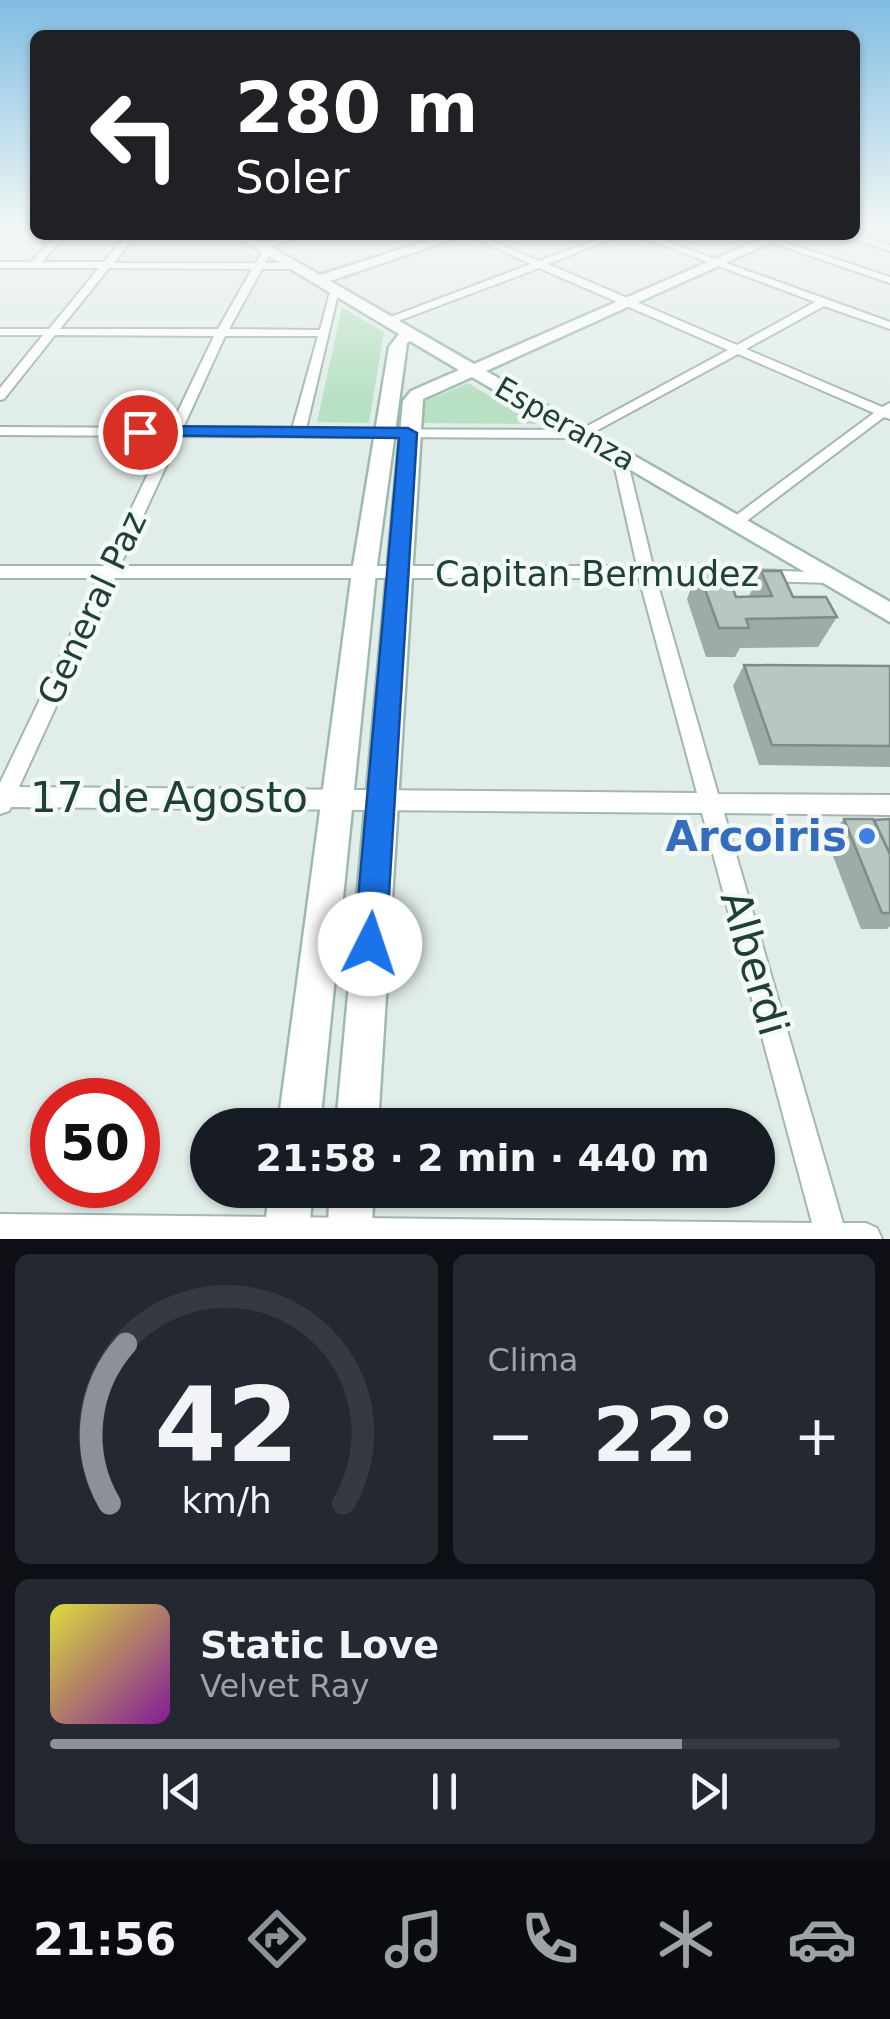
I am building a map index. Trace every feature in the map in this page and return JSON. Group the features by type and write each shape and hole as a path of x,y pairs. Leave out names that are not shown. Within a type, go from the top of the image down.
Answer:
{"main road":[{"name":"Esperanza","path":"326,286 890,612"},
{"path":"301,1108 364,572 397,433 417,396 667,286"},
{"path":"358,1108 398,572 400,328"},
{"path":"349,1236 351,1208"}],"street":[{"path":"0,396 89,286"},
{"name":"General Paz","path":"1,800 245,286"},
{"path":"400,328 492,286"},
{"path":"590,286 888,411"},
{"path":"779,286 890,326"},
{"path":"298,432 335,292"},
{"path":"0,431 583,434 823,302"},
{"path":"0,332 325,333"},
{"path":"735,522 888,411"},
{"name":"Alberdi","path":"619,455 646,572 832,1239"},
{"name":"Capitan Bermudez","path":"0,572 646,572 830,578"},
{"name":"17 de Agosto","path":"1,800 337,798 890,805"},
{"path":"0,1230 288,1221 349,1236 866,1239"}],"green space":[{"path":"342,308 384,332 369,423 317,422"},
{"path":"468,383 537,424 421,423 423,402"}],"building":[{"path":"698,570 726,570 736,597 772,596 761,571 781,571 793,597 826,597 837,617 746,619 749,628 719,628"},
{"path":"744,665 890,666 890,746 772,745"},
{"path":"844,819 873,819 890,854 890,913 882,913"},
{"path":"890,819 890,854 874,820"}],"place":[{"name":"Arcoiris","path":"867,836"}],"route":[{"path":"140,432 408,433 370,944"}]}
